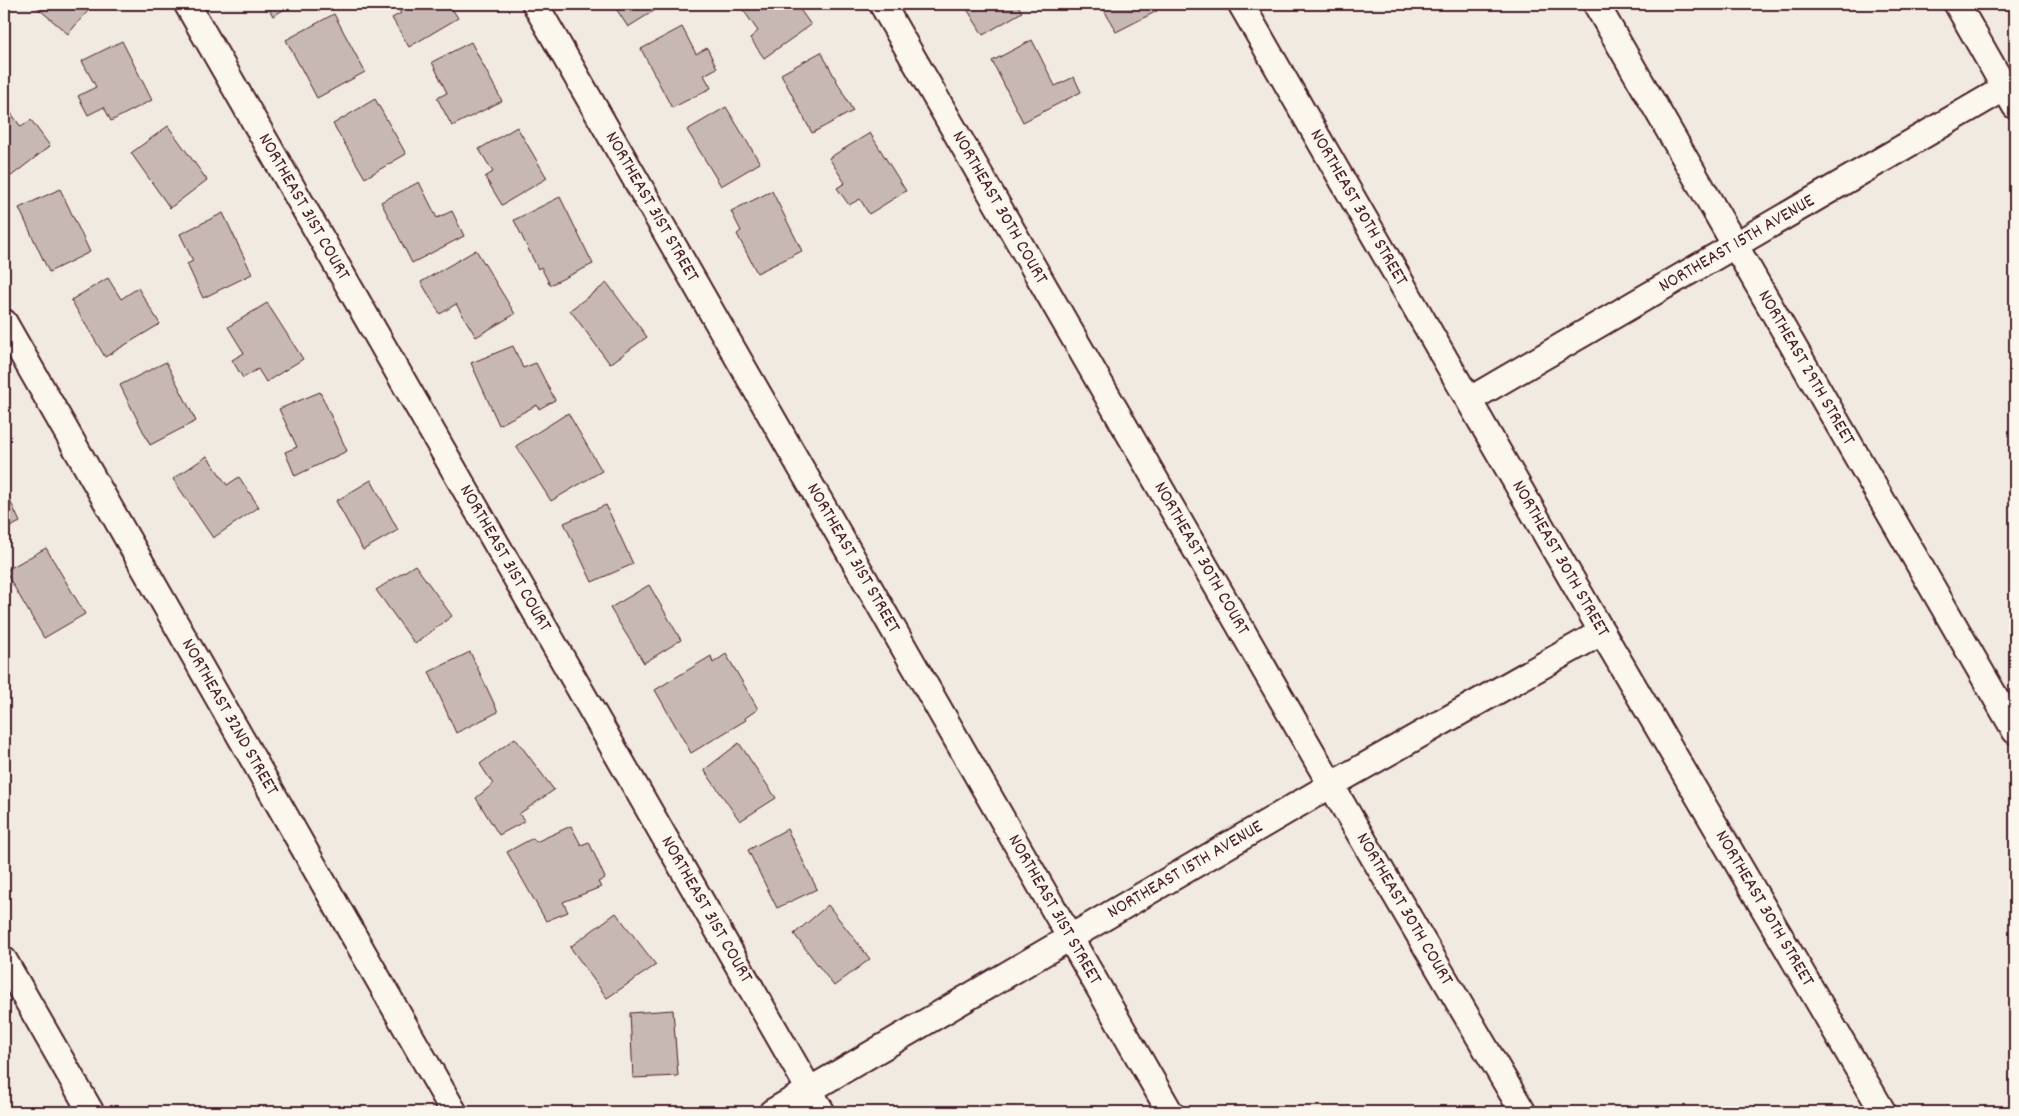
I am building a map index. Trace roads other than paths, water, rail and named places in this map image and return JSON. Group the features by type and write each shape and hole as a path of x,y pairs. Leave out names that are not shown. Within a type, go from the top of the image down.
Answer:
{"street":[{"name":"NORTHEAST 31ST COURT","path":"187,4 822,1112"},
{"name":"NORTHEAST 31ST STREET","path":"535,4 1170,1112"},
{"name":"NORTHEAST 30TH COURT","path":"882,4 1331,785 1523,1112"},
{"name":"NORTHEAST 30TH STREET","path":"1241,4 1602,632 1883,1112"},
{"name":"NORTHEAST 29TH STREET","path":"1596,4 2015,731"},
{"path":"1956,4 2010,97"},
{"name":"NORTHEAST 15TH AVENUE","path":"1469,400 1734,246 2010,97"},
{"name":"NORTHEAST 32ND STREET","path":"4,322 454,1112"},
{"name":"NORTHEAST 15TH AVENUE","path":"772,1112 1331,785 1602,632"},
{"path":"4,960 91,1112"}]}
